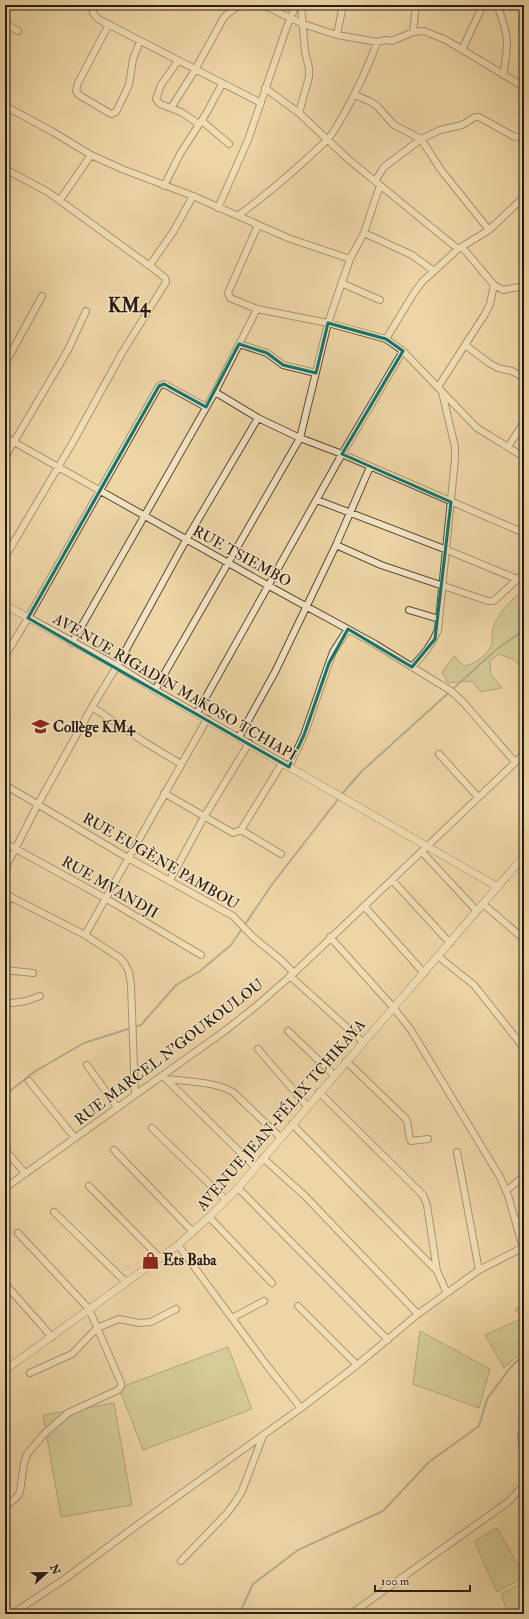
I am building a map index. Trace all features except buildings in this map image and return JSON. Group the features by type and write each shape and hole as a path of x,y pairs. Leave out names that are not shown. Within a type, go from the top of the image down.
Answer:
{"street":[{"path":"92,5 93,13 98,19 261,103"},
{"path":"171,108 196,70 224,17 239,5"},
{"path":"263,5 303,24 337,35 377,42 386,40 392,41 413,32 424,31 433,34 462,50 524,87"},
{"path":"218,208 248,140 265,88 296,5"},
{"path":"299,113 309,77 309,68 305,52 301,5"},
{"path":"337,35 343,5"},
{"path":"408,5 416,6 413,32"},
{"path":"462,50 483,5"},
{"path":"497,5 508,41 502,75"},
{"path":"5,24 18,31"},
{"path":"109,24 78,83 76,91 79,95 111,114 116,112 129,85 133,59 140,41"},
{"path":"238,215 272,190 327,140 341,120 355,95 367,70 377,42"},
{"path":"178,61 161,85 156,97 157,102 200,122 229,144"},
{"path":"164,186 180,154 222,84"},
{"path":"265,88 299,113 348,159 460,248 494,285 503,290 524,286"},
{"path":"355,95 377,106 394,125 421,139 441,170 489,230"},
{"path":"5,106 54,132 90,155 164,186 193,196 288,238 350,259"},
{"path":"155,690 300,438 328,322 350,259 364,232 384,167 421,139 440,130 462,125 475,116 513,136 524,139"},
{"path":"60,200 90,155"},
{"path":"5,169 60,200 150,265 165,278 164,286 122,353 5,557"},
{"path":"150,265 173,232 193,196"},
{"path":"386,339 414,293 434,270 460,248 489,230 524,197"},
{"path":"258,225 228,294 234,301 257,309 328,322 386,339 403,351 478,428 524,457"},
{"path":"364,232 412,255 434,270"},
{"path":"341,283 380,300"},
{"path":"412,667 435,640 438,630 443,585 455,448 440,389 490,304 494,285"},
{"path":"5,364 42,296"},
{"path":"72,643 215,392 257,309"},
{"path":"5,457 68,350 86,311"},
{"path":"239,344 267,353 283,365 316,373"},
{"path":"465,345 489,363 498,368 512,370 524,378"},
{"path":"197,713 342,454 403,351"},
{"path":"5,656 159,386 164,384 206,407"},
{"path":"215,392 258,418 300,438 342,454 451,502 523,531"},
{"path":"5,869 38,804 92,707 117,666 186,540 258,418"},
{"path":"508,447 524,422"},
{"name":"RUE TSIEMBO","path":"5,438 375,644 451,691 463,702 515,762"},
{"path":"239,737 275,672 307,607 351,513 370,467"},
{"path":"317,500 517,579"},
{"path":"336,545 381,565 488,601 493,601 498,598 524,573"},
{"name":"AVENUE RIGADIN MAKOSO TCHIAPI","path":"5,605 72,643 117,666 155,690 342,796 498,887"},
{"path":"409,610 439,619"},
{"path":"289,767 304,735 333,652 348,629"},
{"path":"92,707 181,764"},
{"path":"85,935 207,719"},
{"path":"170,880 204,817 249,743"},
{"path":"439,754 478,797"},
{"name":"RUE MARCEL N'GOUKOULOU","path":"5,1188 135,1094 164,1077 255,1007 428,847 524,754"},
{"path":"164,794 233,833 240,830 282,763"},
{"name":"RUE EUGÈNE PAMBOU","path":"5,786 128,858 233,916 253,936 281,960 292,974 363,1042"},
{"path":"240,830 281,854"},
{"name":"RUE MVANDJI","path":"5,843 105,898 201,955"},
{"path":"422,852 477,911"},
{"name":"AVENUE JEAN-FÉLIX TCHIKAYA","path":"6,1369 178,1245 209,1217 238,1188 319,1092 439,957 450,942 524,856"},
{"path":"392,880 450,942"},
{"path":"5,909 7,895 85,935 120,958 125,964 130,972 135,1094"},
{"path":"483,904 524,940"},
{"path":"364,906 424,973"},
{"path":"12,1614 66,1578 301,1408 447,1292 479,1270 523,1250 516,1220 506,1191 471,1128 411,1030 393,1007 330,937"},
{"path":"439,957 477,988 524,1048"},
{"path":"5,970 34,973"},
{"path":"5,1004 26,1001 40,996"},
{"path":"288,1031 334,1075"},
{"path":"258,1049 308,1106"},
{"path":"346,1061 405,1118 408,1124 410,1140 428,1139"},
{"path":"87,1064 117,1107"},
{"path":"164,1077 227,1089 233,1092 280,1137"},
{"path":"164,1077 255,1167"},
{"path":"29,1082 75,1138"},
{"path":"319,1092 423,1195 427,1205 437,1271 447,1292"},
{"path":"292,1124 437,1271"},
{"path":"152,1128 226,1200"},
{"path":"5,1150 25,1174"},
{"path":"114,1150 193,1232"},
{"path":"457,1152 479,1270"},
{"path":"263,1158 311,1201 418,1314"},
{"path":"506,1191 524,1176"},
{"path":"89,1186 160,1258"},
{"path":"238,1188 388,1340"},
{"path":"54,1212 126,1282"},
{"path":"209,1217 272,1283"},
{"path":"516,1220 524,1219"},
{"path":"5,1507 16,1498 20,1492 24,1463 27,1454 45,1433 68,1414 118,1390 121,1386 89,1309 18,1233"},
{"path":"178,1245 268,1367 301,1408"},
{"path":"5,1284 52,1337"},
{"path":"232,1318 264,1301"},
{"path":"298,1306 357,1365"},
{"path":"30,1373 72,1354 97,1328 119,1319 139,1323 151,1322 176,1309"},
{"path":"524,1431 521,1436 524,1455"},
{"path":"181,1561 227,1513 236,1501 242,1491 263,1436"},
{"path":"350,1614 508,1502 524,1485"}],"highlighted area":[{"path":"328,323 386,339 403,351 342,454 451,502 435,639 412,667 348,629 329,663 304,735 289,767 28,618 159,386 164,384 206,407 239,344 267,353 283,365 316,373"}],"green space":[{"path":"517,595 524,597 524,671 513,659 499,654 490,661 491,674 502,688 481,692 472,681 448,683 442,672 454,656 464,666 472,664 481,658 488,651 492,643 492,630 500,614"},
{"path":"524,1305 524,1350 504,1368 485,1335 523,1318 515,1309"},
{"path":"420,1331 490,1369 479,1408 413,1384"},
{"path":"228,1347 252,1409 143,1450 119,1388"},
{"path":"114,1403 132,1505 61,1517 43,1415"},
{"path":"497,1528 524,1577 497,1592 474,1541"},
{"path":"524,1582 524,1614 508,1614 501,1594"}],"waterway":[{"path":"342,794 361,772 497,649 524,630"},
{"path":"5,1095 34,1072 84,1043 141,1025 176,985 200,971 231,945 273,883 339,798"},
{"path":"239,1614 253,1584 298,1550 383,1511 429,1462 479,1426 487,1399 510,1368 524,1354"}],"place":[{"name":"Collège KM4","path":"40,727"},
{"name":"Ets Baba","path":"150,1260"}],"district":[{"name":"KM4","path":"129,305"}]}
